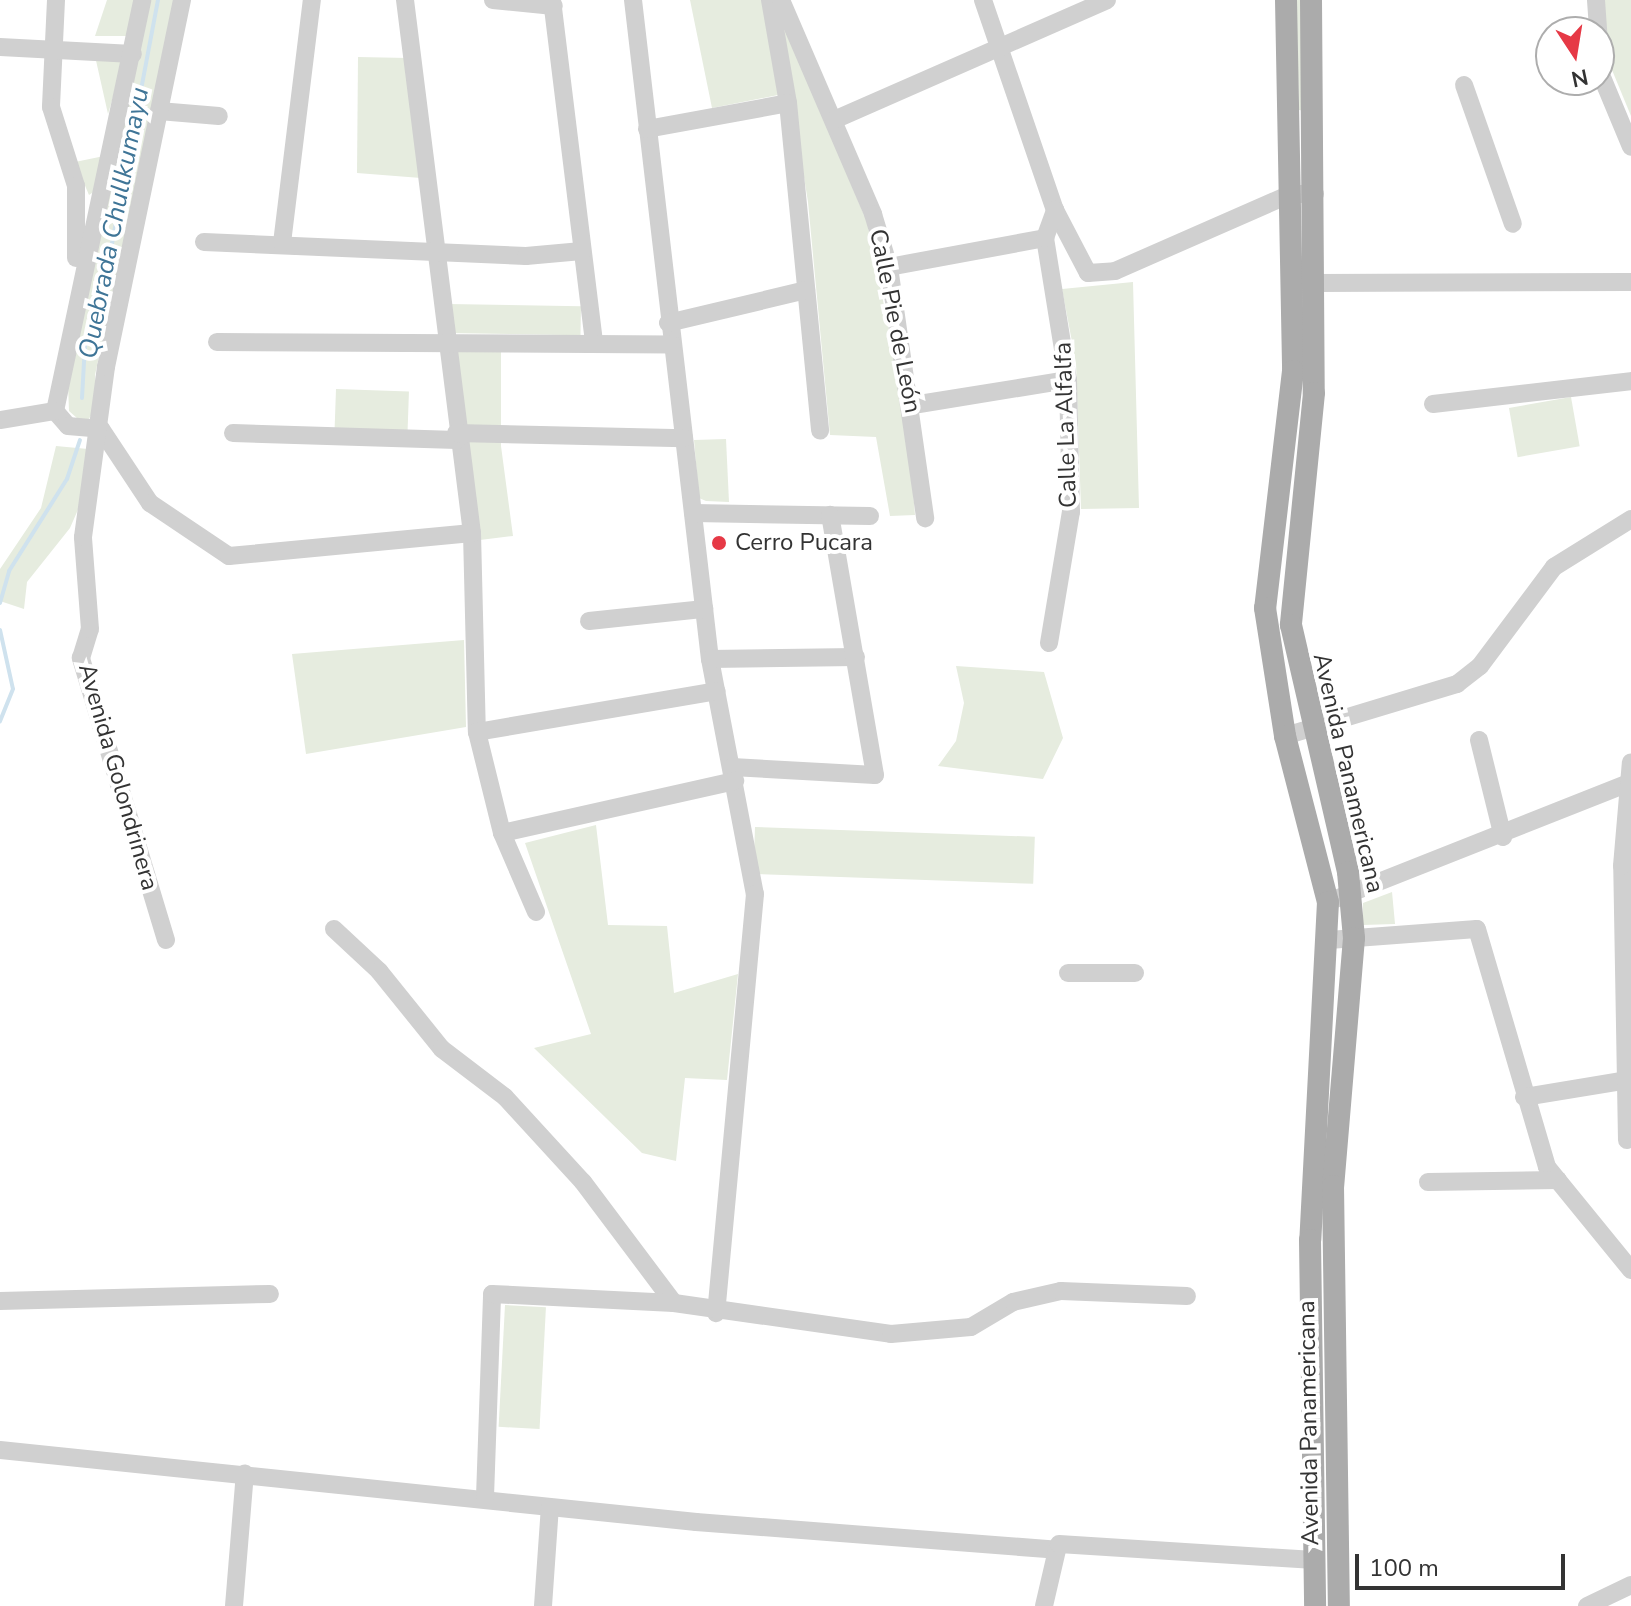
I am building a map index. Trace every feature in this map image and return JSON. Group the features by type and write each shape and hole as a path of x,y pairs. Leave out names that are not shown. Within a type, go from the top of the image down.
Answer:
{"main road":[{"name":"Avenida Panamericana","path":"1286,0 1293,371 1265,608 1285,736 1328,902 1329,940 1310,1240 1315,1606"},
{"name":"Avenida Panamericana","path":"1311,0 1315,137 1314,393 1290,580 1310,729 1351,898 1354,938 1333,1186 1339,1606"}],"street":[{"path":"56,0 51,47 51,107 76,186 75,289"},
{"path":"55,411 75,289 133,54 142,0"},
{"name":"Avenida Golondrinera","path":"166,940 81,658 90,629 83,537 101,429 106,367 182,0"},
{"path":"282,243 312,0"},
{"path":"405,0 457,436 472,533 477,732 502,833 536,912"},
{"path":"493,0 553,3 594,343"},
{"path":"633,0 668,323 710,659 755,894 716,1313"},
{"path":"770,0 788,103 820,430"},
{"name":"Calle Pie de León","path":"781,0 834,120 889,267 913,405 925,518"},
{"path":"983,0 1003,45 1055,210 1088,273 1115,271 1290,194 1315,194"},
{"path":"834,120 1107,0"},
{"path":"0,47 51,47 133,54"},
{"path":"1464,85 1513,224"},
{"path":"1610,96 1631,147"},
{"path":"647,129 788,103"},
{"path":"159,111 219,116"},
{"path":"1289,138 1315,137"},
{"name":"Calle La Alfalfa","path":"1049,643 1071,512 1068,380 1045,238 1055,210"},
{"path":"889,267 1045,238"},
{"path":"204,242 437,251 582,251"},
{"path":"1315,283 1631,282"},
{"path":"668,323 806,290"},
{"path":"217,342 672,344"},
{"path":"913,405 1068,380"},
{"path":"1433,404 1631,381"},
{"path":"55,411 68,426 101,429 150,503 229,556 472,533"},
{"path":"0,420 55,411"},
{"path":"233,433 684,438"},
{"path":"693,513 870,516"},
{"path":"502,833 733,774 875,775 830,515"},
{"path":"1285,736 1469,676 1544,577 1631,519"},
{"path":"589,621 704,609"},
{"path":"710,659 856,657"},
{"path":"477,732 717,691"},
{"path":"1479,740 1503,837"},
{"path":"1627,1140 1622,1081 1628,783 1631,762"},
{"path":"1328,902 1351,898 1628,783"},
{"path":"334,929 379,971 442,1049 505,1097 574,1171 674,1303"},
{"path":"1329,940 1477,929 1524,1097 1558,1180 1628,1261"},
{"path":"1068,973 1135,973"},
{"path":"1524,1097 1622,1081"},
{"path":"1428,1182 1558,1180"},
{"path":"485,1497 492,1294 674,1303 716,1313 891,1334 971,1327 1013,1302 1061,1291 1187,1296"},
{"path":"0,1301 270,1294"},
{"path":"0,1450 485,1497 550,1507 1057,1550 1044,1606"},
{"path":"234,1606 245,1473"},
{"path":"543,1606 550,1507"},
{"path":"1059,1544 1315,1560"},
{"path":"1587,1606 1631,1585"}],"shaded area":[{"path":"107,0 137,0 126,36 95,36"},
{"path":"147,0 176,0 95,375 97,407 88,420 78,419 69,411 68,384"},
{"path":"690,0 763,0 778,95 712,108"},
{"path":"1296,0 1303,0 1305,111 1299,110"},
{"path":"1602,0 1631,0 1631,116 1615,77 1615,16 1603,16"},
{"path":"776,4 867,222 907,418 915,515 890,516 876,437 830,435 808,202"},
{"path":"95,56 124,60 108,114"},
{"path":"358,57 408,58 421,178 357,173"},
{"path":"104,156 95,191 89,195 75,162"},
{"path":"1133,282 1139,508 1081,509 1076,363 1062,289"},
{"path":"448,304 581,306 580,335 447,333"},
{"path":"453,348 501,349 501,446 513,536 480,540"},
{"path":"336,389 409,392 408,432 335,429"},
{"path":"1571,397 1580,446 1518,457 1509,408"},
{"path":"726,439 729,502 706,501 699,498 694,440"},
{"path":"56,446 88,449 87,489 70,528 27,582 24,609 0,601 0,569 41,508"},
{"path":"464,640 466,727 306,754 292,654"},
{"path":"956,666 1044,672 1063,738 1043,779 938,766 956,741 964,703"},
{"path":"596,825 608,925 667,926 674,993 738,974 727,1080 685,1078 676,1161 642,1153 534,1048 591,1034 525,843"},
{"path":"755,827 1035,837 1033,884 753,874"},
{"path":"1392,892 1395,924 1363,925 1363,903"},
{"path":"505,1305 546,1307 540,1429 499,1427"}],"waterway":[{"name":"Quebrada Chullkumayu","path":"82,398 85,345 103,291 158,0"},
{"name":"Quebrada Chullkumayu","path":"0,603 9,571 67,479 80,440"},
{"name":"Quebrada Chullkumayu","path":"0,630 13,689 0,722"}],"place":[{"name":"Cerro Pucara","path":"719,543"}]}
